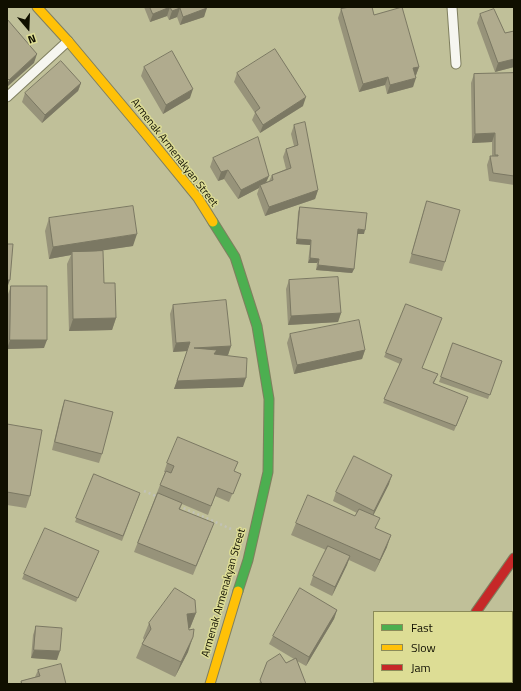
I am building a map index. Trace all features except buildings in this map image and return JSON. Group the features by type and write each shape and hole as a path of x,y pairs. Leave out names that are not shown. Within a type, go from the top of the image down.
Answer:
{"main road":[{"name":"Armenak Armenakyan Street","path":"37,7 68,41 146,133 198,198 235,257 257,326 269,399 268,472 248,560 210,684"},
{"path":"477,611 514,558"}],"lane":[{"path":"452,7 456,64"},
{"path":"7,97 68,41"}],"path":[{"path":"144,491 165,500"},
{"path":"178,506 234,530"}],"traffic: fast":[{"path":"213,222 235,257 257,326 269,399 268,472 248,560 238,591"}],"traffic: slow":[{"path":"37,7 68,41 145,133 198,198 213,222"},
{"path":"210,684 238,591"}],"traffic: jam":[{"path":"477,611 514,558"}]}
